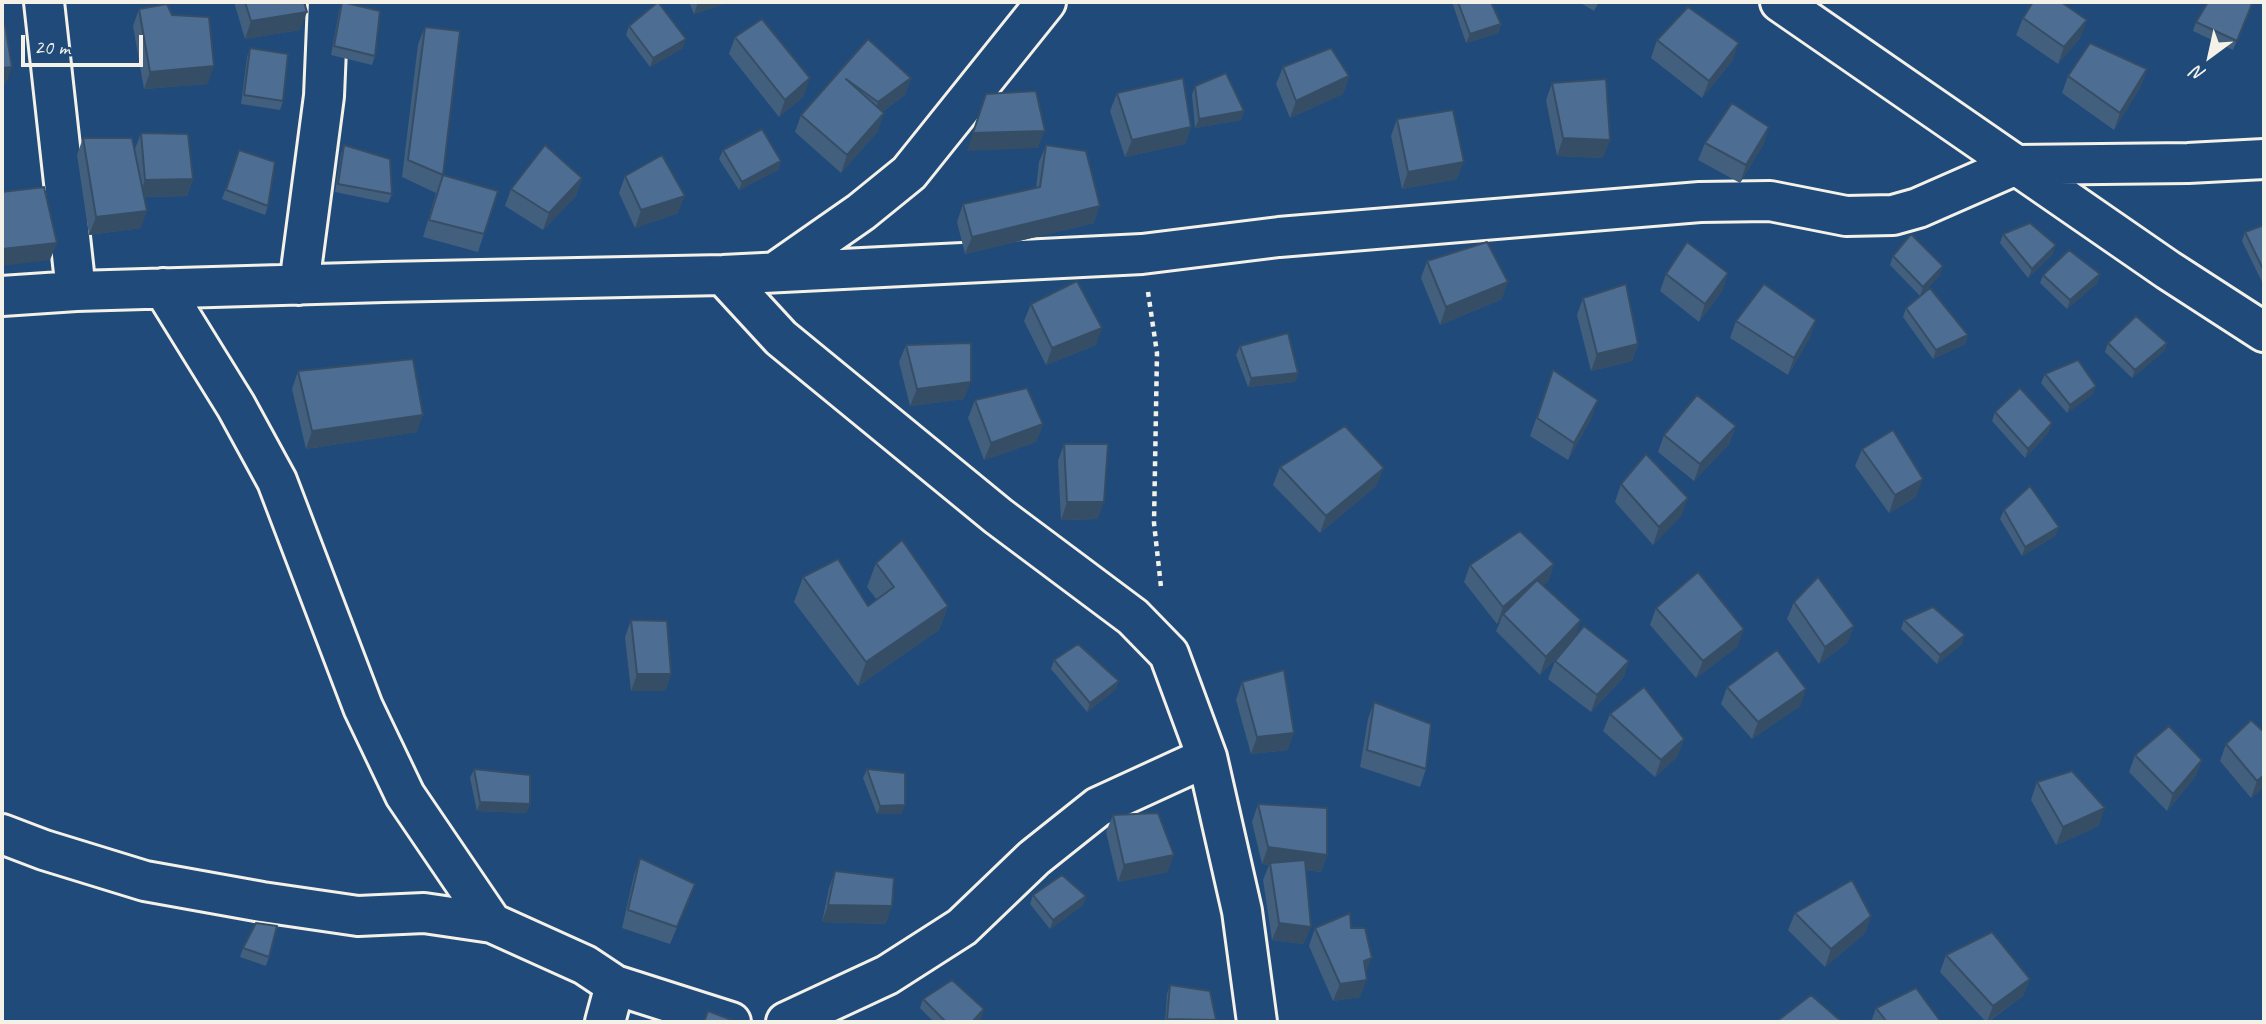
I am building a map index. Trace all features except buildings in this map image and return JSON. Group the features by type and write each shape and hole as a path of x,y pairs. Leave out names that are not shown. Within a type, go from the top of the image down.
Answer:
{"street":[{"path":"44,2 76,291"},
{"path":"299,285 324,96 328,2"},
{"path":"775,272 861,212 909,173 1046,2"},
{"path":"1780,2 2168,270 2264,332"},
{"path":"2,296 163,288 723,275 1142,254 1279,237 1700,202 1770,201 1846,216 1893,215 1918,208 2017,165 2188,163 2264,159"},
{"path":"723,275 781,338 998,516 1133,617 1169,654 1207,757 1242,911 1257,1022"},
{"path":"163,288 236,405 277,481 363,707 405,795 492,923"},
{"path":"786,1022 887,975 962,927 1034,858 1098,807 1207,757"},
{"path":"2,834 145,881 358,916 424,913 492,923 585,965 615,985 732,1022"},
{"path":"605,1022 615,985"}],"path":[{"path":"1142,254 1157,353 1154,523 1162,589"}]}
